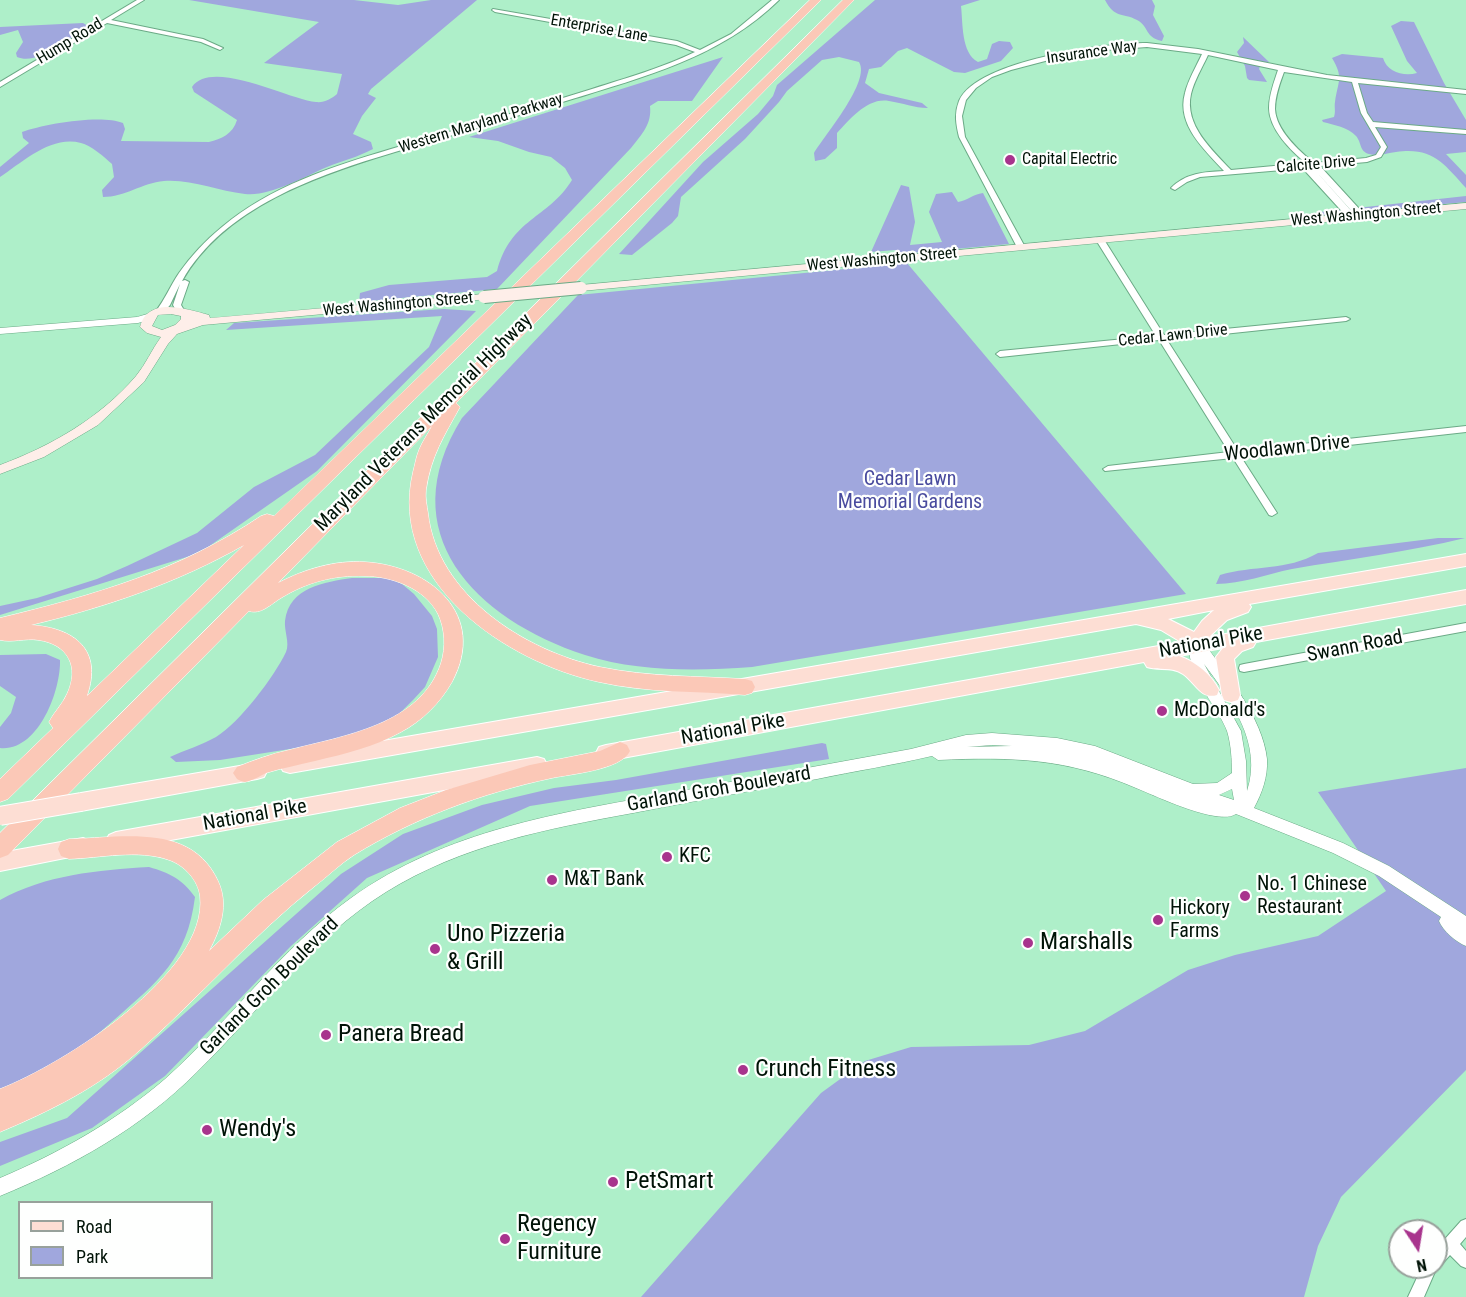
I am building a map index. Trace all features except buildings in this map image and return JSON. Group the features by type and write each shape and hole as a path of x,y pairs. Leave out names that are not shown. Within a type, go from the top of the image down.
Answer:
{"highway":[{"name":"Maryland Veterans Memorial Highway","path":"0,793 816,0"},
{"name":"Maryland Veterans Memorial Highway","path":"4,845 849,0"},
{"path":"545,302 464,393 442,421 427,448 419,474 416,497 418,521 424,546 437,571 473,612 501,633 537,653 577,669 650,683 745,687"},
{"path":"0,625 118,594 192,565 253,530 365,437"},
{"path":"99,750 256,606 292,583 346,569 385,571 417,582 442,602 454,633 450,665 431,698 414,713 394,727 345,747 266,763 244,773"},
{"path":"0,635 40,633 66,641 77,651 84,662 82,687 64,716 0,785"},
{"path":"0,1119 59,1093 130,1043 271,907 345,849 408,815 447,800 530,774 603,759 620,751"},
{"path":"0,1102 56,1077 122,1033 164,992 193,959 207,934 212,914 213,895 199,867 187,858 172,851 153,847 69,849"}],"main road":[{"name":"West Washington Street","path":"149,330 161,333 196,323 298,313 1466,206"},
{"name":"West Washington Street","path":"155,314 183,312 204,317 298,313"},
{"path":"0,470 55,447 82,431 113,407 142,377 161,342 187,321 183,312"},
{"path":"40,452 112,399 129,382 153,342 146,323 155,314"},
{"name":"National Pike","path":"0,816 1466,560"},
{"path":"1117,621 1162,623 1176,628 1197,645 1200,634 1205,628 1236,608 1353,585 1359,579"},
{"name":"National Pike","path":"0,862 1466,597"},
{"path":"1231,695 1224,657 1228,651 1275,632"},
{"path":"888,702 905,705 1164,660 1186,665 1210,690"}],"street":[{"name":"Hump Road","path":"0,85 141,0"},
{"name":"Western Maryland Parkway","path":"155,314 168,304 179,279 218,234 269,197 308,178 636,76 700,52 746,26 776,0"},
{"name":"Enterprise Lane","path":"495,10 677,43 700,52"},
{"path":"105,21 212,43 220,48"},
{"name":"Insurance Way","path":"1021,247 959,129 958,110 968,94 983,80 1008,68 1110,47 1149,45 1355,83 1466,92"},
{"path":"1205,54 1187,98 1187,115 1198,136 1229,172"},
{"path":"1282,69 1272,104 1273,117 1284,136 1311,165 1309,170 1356,216"},
{"name":"Calcite Drive","path":"1175,188 1184,180 1192,177 1367,160 1379,156 1384,147 1370,124 1355,83"},
{"path":"1370,124 1466,132"},
{"path":"1100,240 1272,513"},
{"name":"Western Maryland Parkway","path":"183,312 177,305 194,260"},
{"path":"0,331 138,321 155,314"},
{"name":"Cedar Lawn Drive","path":"1000,354 1346,319"},
{"path":"45,328 129,326 149,330"},
{"name":"Woodlawn Drive","path":"1108,469 1466,429"},
{"name":"Swann Road","path":"1244,668 1466,627"},
{"path":"1197,645 1196,662 1234,731 1239,761 1239,790 1244,812"},
{"path":"1197,645 1231,695 1250,729 1258,750 1257,783 1244,812"},
{"name":"Garland Groh Boulevard","path":"0,1187 69,1155 116,1127 156,1097 190,1067 325,928 386,883 445,853 492,836 548,822 911,755 966,741 1022,740 1095,752 1188,787 1244,812"},
{"name":"Garland Groh Boulevard","path":"911,755 1022,751 1056,756 1087,763 1208,808 1244,812"},
{"path":"1188,787 1206,791 1215,790 1228,786 1239,776"},
{"path":"1244,812 1332,846 1384,871 1466,925"},
{"path":"1384,871 1466,938"},
{"path":"1466,1226 1449,1244 1466,1261"},
{"path":"1416,1297 1425,1279"}],"green space":[{"path":"189,0 354,0 398,5 431,0 477,0 371,89 368,94 376,98 362,116 353,134 371,142 373,149 286,185 265,192 245,194 195,183 164,181 148,184 119,195 103,197 102,190 114,177 112,164 89,146 70,142 48,146 38,151 0,177 0,167 29,143 23,138 22,132 58,123 113,120 123,123 125,129 121,141 209,142 222,137 233,129 237,120 194,92 192,87 202,79 233,78 316,102 322,102 337,94 342,74 264,63 319,22"},
{"path":"875,0 980,0 961,6 964,37 972,58 978,62 987,59 992,44 999,41 1010,42 1013,48 1001,61 965,73 954,72 907,48 898,51 881,67 869,69 865,83 879,93 922,103 928,108 889,101 874,102 860,110 837,133 837,148 825,159 815,161 814,153 845,108 859,82 861,71 859,62 839,57 822,60 787,91 745,139 681,197 678,216 672,223 632,255 619,254 703,162 758,114 773,96 777,85"},
{"path":"1105,0 1152,0 1155,6 1153,15 1164,36 1162,41 1152,37 1137,20 1116,13"},
{"path":"1401,21 1414,22 1444,83 1466,120 1466,152 1446,154 1466,175 1466,188 1444,164 1428,155 1409,151 1372,155 1362,149 1358,139 1349,130 1322,120 1335,115 1339,75 1332,58 1342,54 1383,58 1392,70 1407,74 1417,73 1407,61 1391,26"},
{"path":"83,23 88,26 54,49 34,58 17,57 16,53 23,42 18,30 0,35 0,27"},
{"path":"1243,37 1269,62 1260,66 1259,69 1267,82 1247,78 1245,66 1237,52 1244,43"},
{"path":"723,57 692,101 658,101 650,106 648,124 631,148 497,289 359,302 360,293 389,285 487,277 497,271 503,253 511,240 552,203 572,180 565,168 551,157 498,141 469,137"},
{"path":"901,185 909,187 915,222 910,245 942,242 929,212 936,194 952,192 958,202 983,193 1009,244 900,254 895,250 871,252"},
{"path":"1466,196 1466,202 1323,215 1320,212"},
{"name":"Cedar Lawn Memorial Gardens","path":"907,263 1186,594 752,667 668,669 605,661 545,639 509,619 479,595 455,566 440,534 435,498 442,460 462,418 578,295"},
{"path":"444,309 476,311 317,471 208,547 190,556 0,615 0,606 37,598 97,579 197,533 254,487 315,455 429,347 442,316 226,330 234,323"},
{"path":"1438,538 1465,538 1216,584 1220,575 1294,563 1318,553"},
{"path":"352,578 388,578 402,584 414,594 432,616 437,629 438,657 425,687 384,729 341,741 220,760 176,762 170,757 216,737 235,721 256,698 286,652 285,621 293,600 320,584"},
{"path":"46,654 60,660 56,687 45,717 26,740 14,747 0,748 0,727 11,713 16,697 0,686 0,655"},
{"path":"826,744 829,759 530,806 367,878 291,946 165,1076 92,1128 0,1166 0,1142 67,1118 341,874 403,834 482,805 554,788 616,780"},
{"path":"1466,768 1466,1070 1341,1197 1318,1246 1304,1297 641,1297 821,1093 865,1061 911,1047 1029,1045 1085,1031 1188,970 1235,955 1318,936 1386,891 1318,792"},
{"path":"149,867 175,878 195,897 185,937 168,968 144,993 74,1054 45,1071 0,1089 0,900 53,879 91,872"}],"place":[{"name":"Capital Electric","path":"1010,160"},
{"name":"McDonald's","path":"1162,711"},
{"name":"KFC","path":"667,857"},
{"name":"M&T Bank","path":"552,880"},
{"name":"No. 1 Chinese Restaurant","path":"1245,896"},
{"name":"Hickory Farms","path":"1158,920"},
{"name":"Marshalls","path":"1028,943"},
{"name":"Uno Pizzeria & Grill","path":"435,949"},
{"name":"Panera Bread","path":"326,1035"},
{"name":"Crunch Fitness","path":"743,1070"},
{"name":"Wendy's","path":"207,1130"},
{"name":"PetSmart","path":"613,1182"},
{"name":"Regency Furniture","path":"505,1239"}]}
